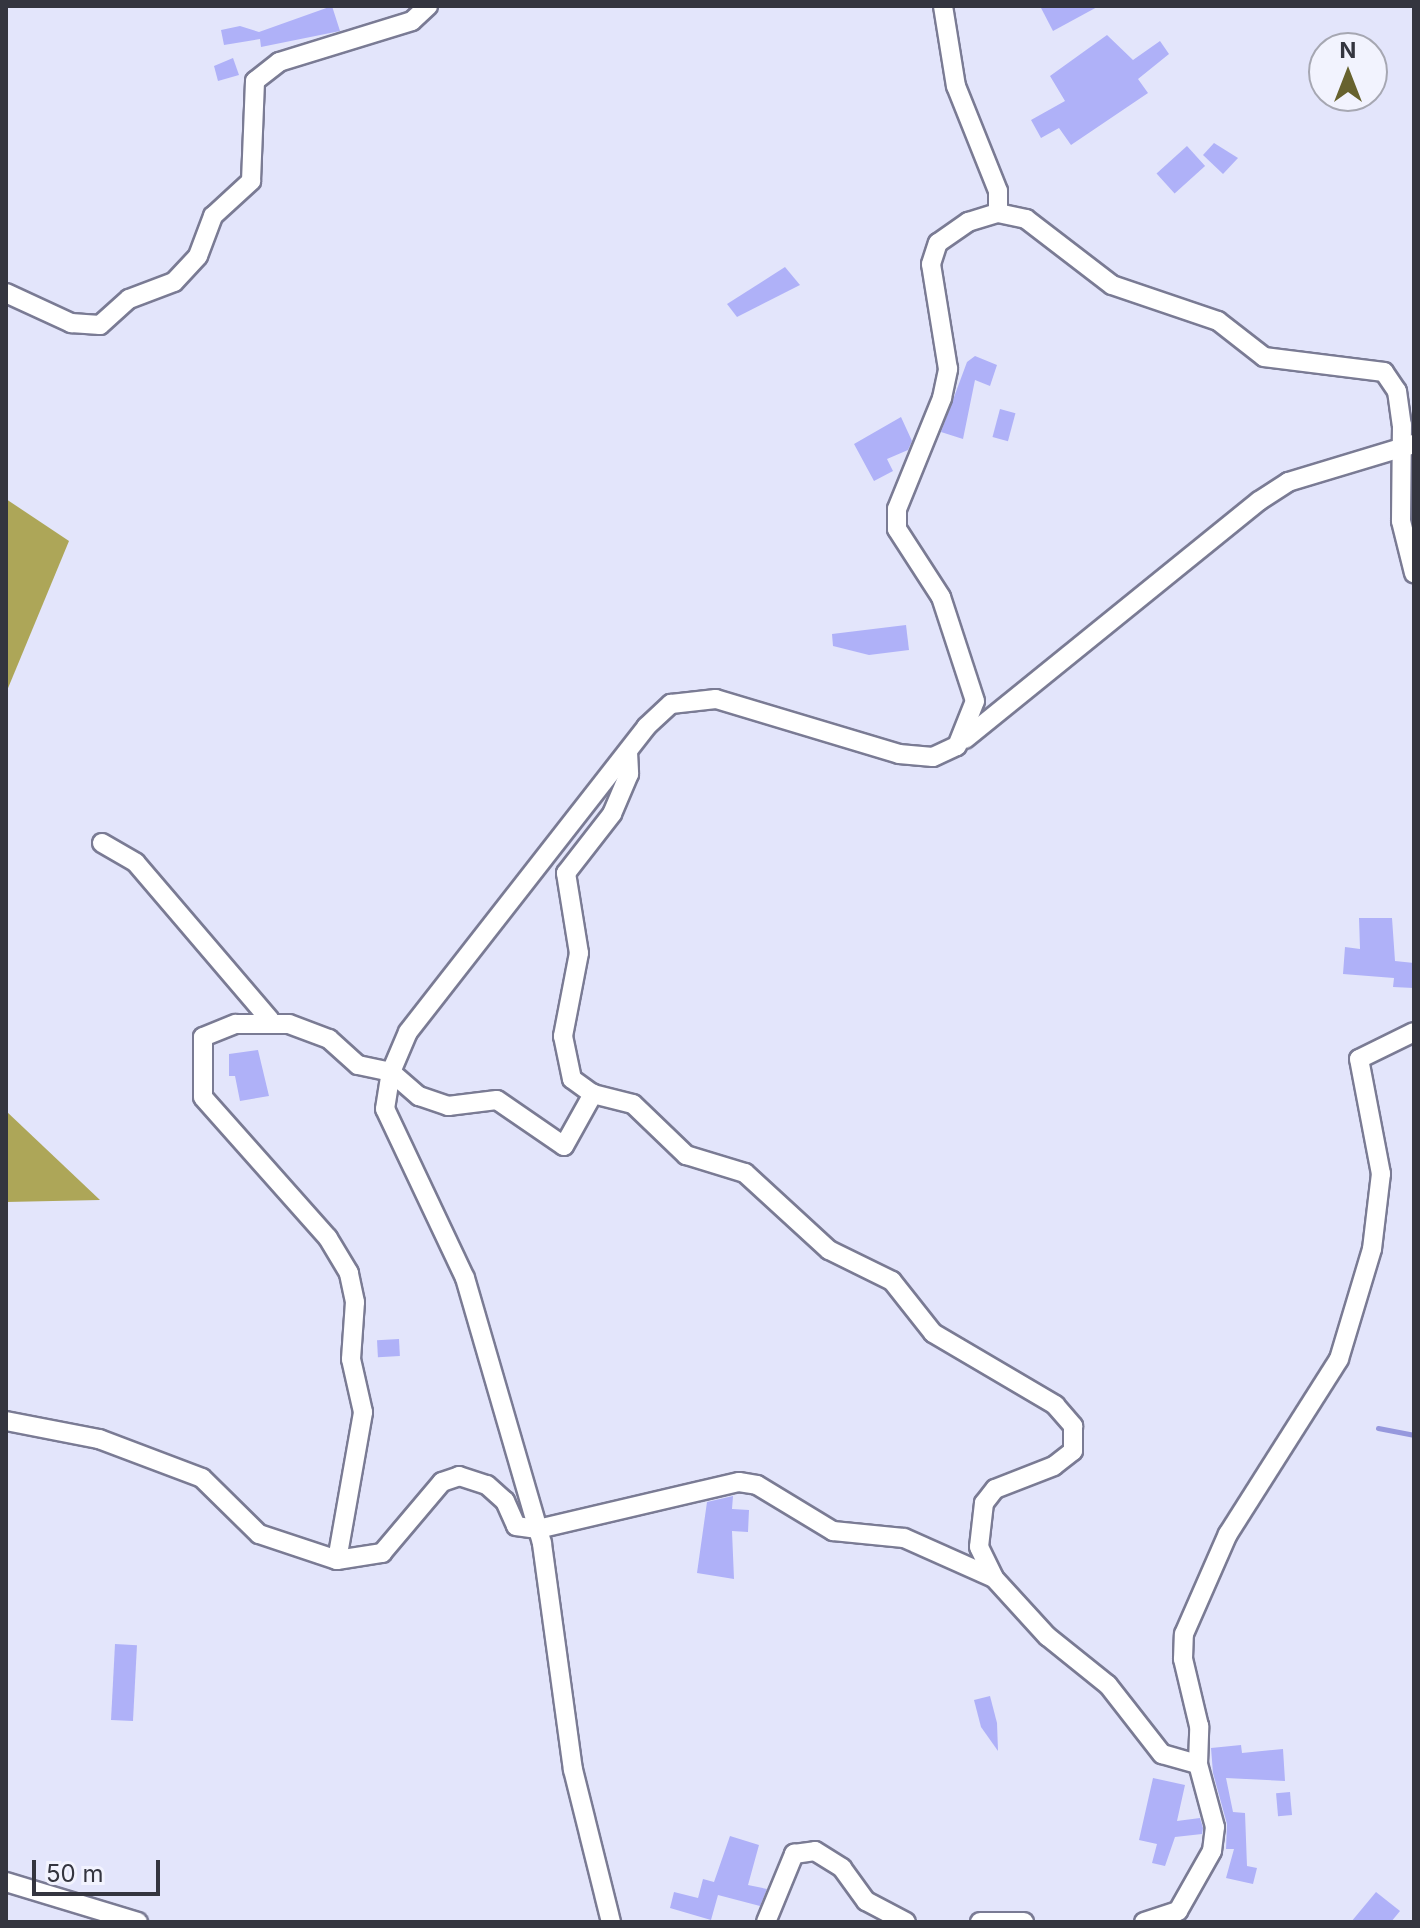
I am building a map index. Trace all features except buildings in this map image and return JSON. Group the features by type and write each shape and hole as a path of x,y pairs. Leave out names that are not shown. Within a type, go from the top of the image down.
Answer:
{"street":[{"path":"6,293 71,323 100,325 129,299 174,282 198,256 213,216 251,181 255,81 279,62 412,21 428,6"},
{"path":"943,6 956,86 998,191 998,213"},
{"path":"957,746 975,701 941,597 897,529 897,509 942,398 948,369 931,264 938,243 968,222 998,213 1026,219 1112,285 1218,321 1264,357 1384,372 1397,391 1407,448 1401,521 1414,573"},
{"path":"611,1922 573,1770 538,1529 465,1278 385,1109 391,1072 408,1032 656,714 691,698 741,706 899,754 933,757 957,746 1259,501 1288,482 1407,448"},
{"path":"628,752 629,774 612,814 566,873 579,953 563,1036 565,1064 572,1079 593,1094 633,1104 686,1155 755,1179 829,1250 892,1281 933,1333 1055,1405 1073,1426 1073,1451 1054,1466 995,1489 984,1503 979,1547 994,1578 1047,1636 1108,1685 1162,1754 1198,1764"},
{"path":"102,843 136,863 270,1020"},
{"path":"337,1560 363,1412 351,1359 355,1302 349,1273 328,1238 203,1097 198,1051 212,1031 270,1020 329,1039 358,1065 391,1072 419,1096 448,1106 497,1100 564,1146 593,1094"},
{"path":"1144,1922 1179,1916 1212,1851 1215,1827 1198,1764 1199,1726 1183,1659 1184,1634 1228,1534 1339,1359 1381,1209 1376,1130 1359,1059 1414,1032"},
{"path":"6,1421 99,1439 202,1478 259,1534 337,1560 382,1553 442,1482 459,1476 487,1485 505,1501 516,1526 538,1529 739,1482 757,1485 833,1531 904,1538 994,1578"},
{"path":"766,1922 794,1854 815,1851 842,1868 866,1901 906,1922"},
{"path":"6,1882 138,1922"},
{"path":"980,1922 1024,1922"}],"shaded area":[{"path":"6,499 69,541 6,693"},
{"path":"6,1111 100,1200 6,1202"}],"waterway":[{"path":"1378,1428 1414,1435"}]}
